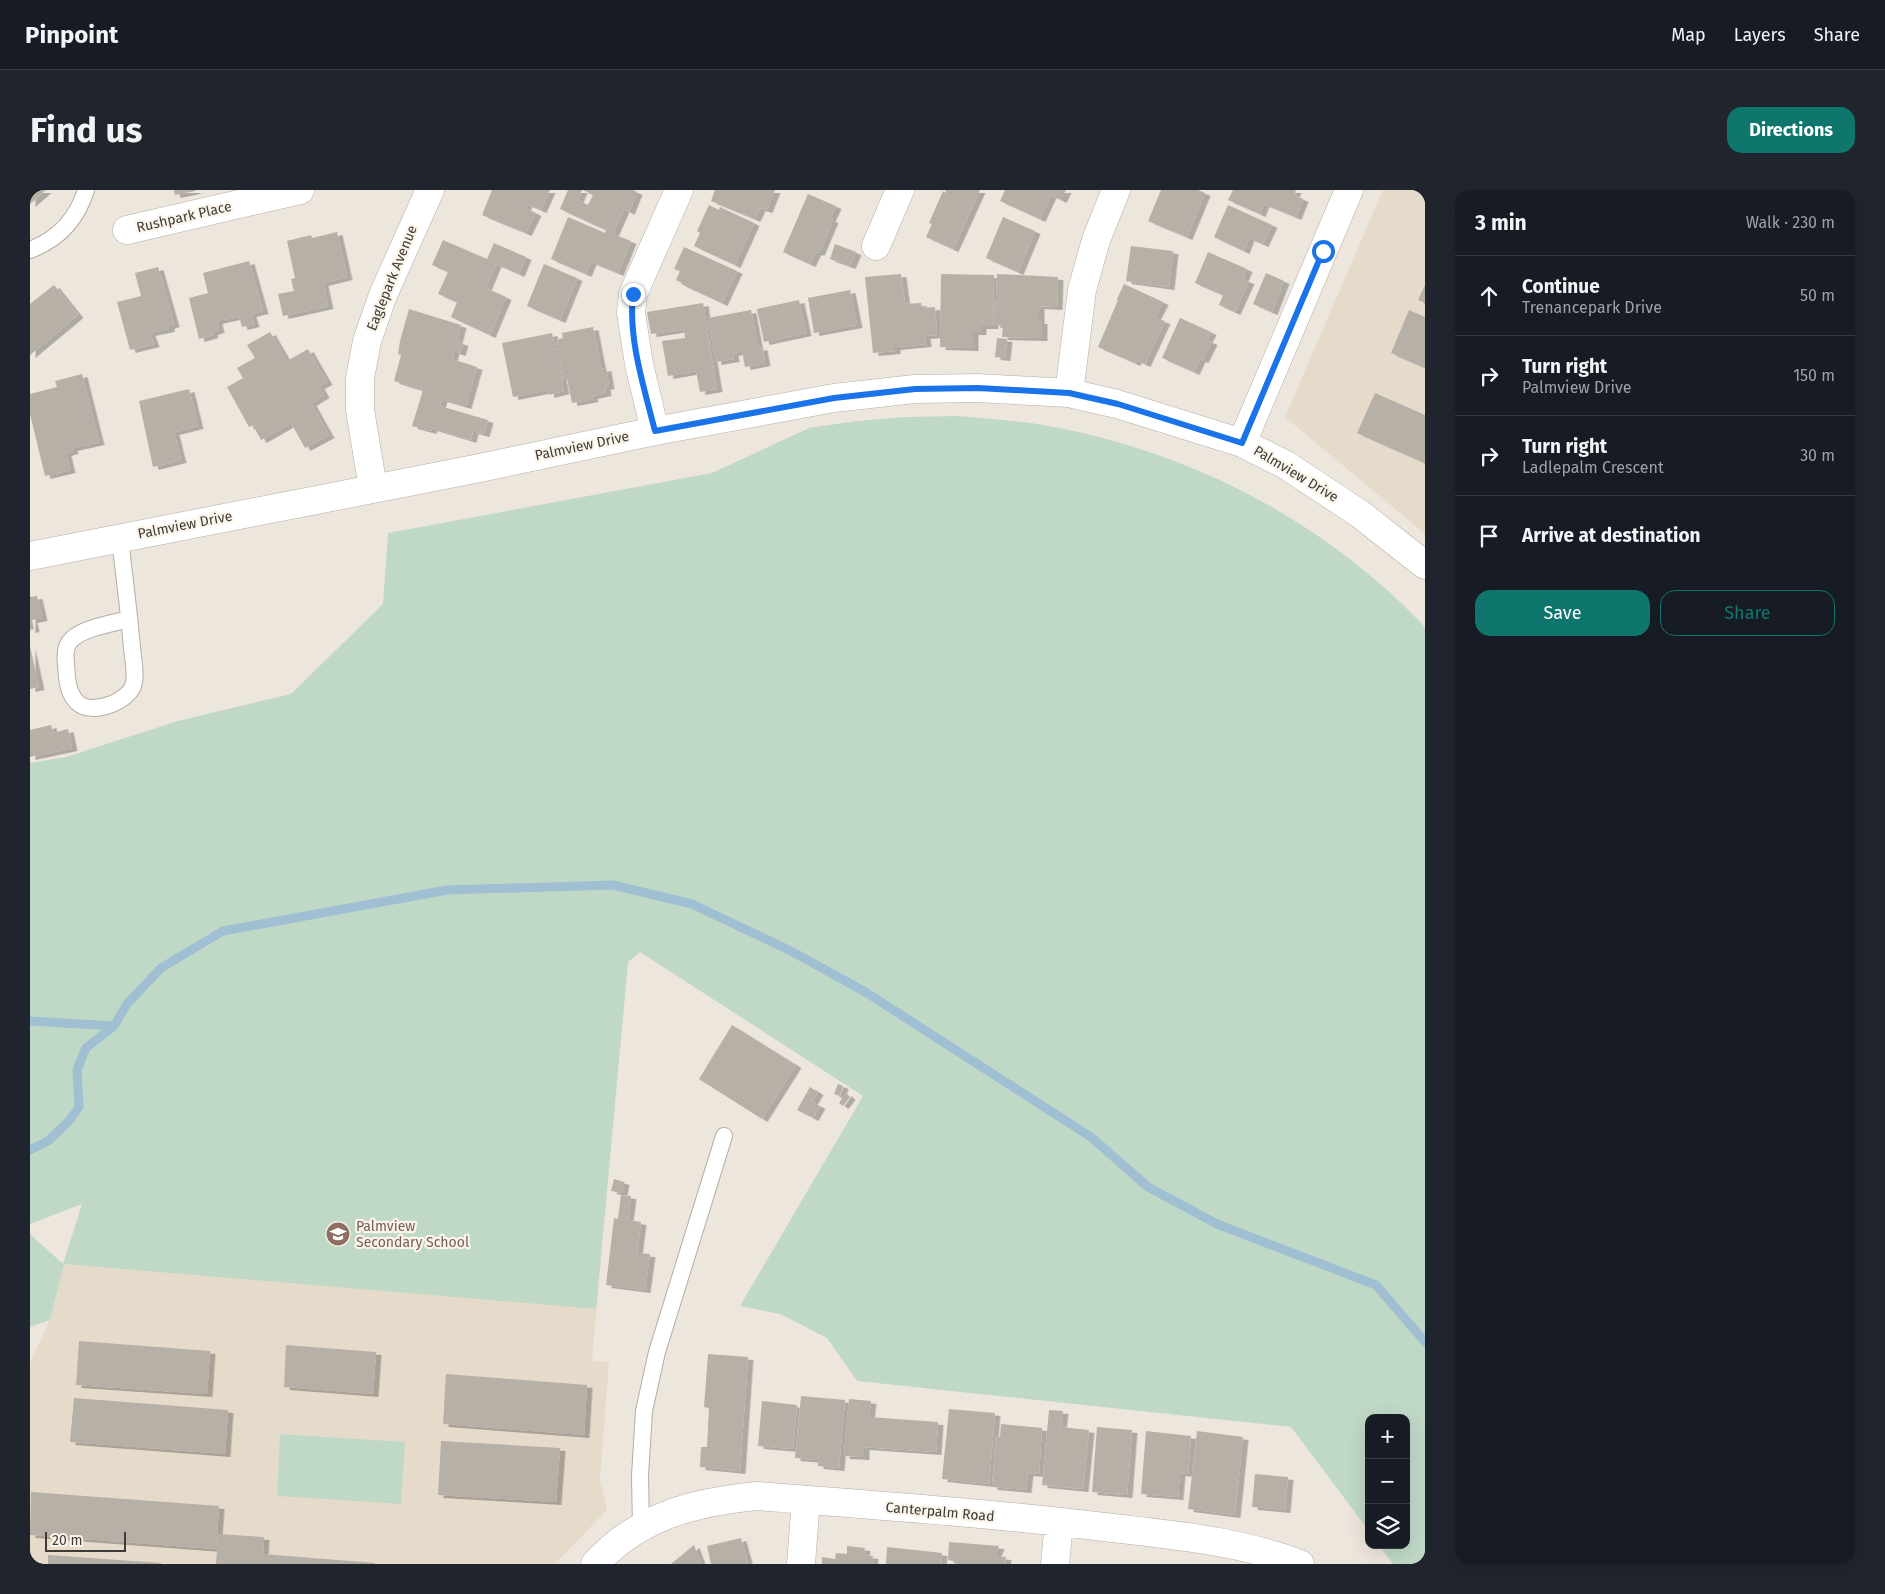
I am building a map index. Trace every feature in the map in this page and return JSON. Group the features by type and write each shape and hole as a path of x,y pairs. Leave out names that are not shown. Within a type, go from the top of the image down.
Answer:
{"street":[{"name":"Rushpark Place","path":"127,230 300,190"},
{"name":"Eaglepark Avenue","path":"373,488 360,410 360,378 368,341 383,295 430,190"},
{"path":"655,431 639,364 631,313 633,294 679,190"},
{"path":"876,246 900,190"},
{"path":"1069,393 1082,290 1096,240 1116,190"},
{"path":"1242,443 1349,190"},
{"name":"Palmview Drive","path":"30,556 475,469 655,431 834,398 915,389 978,388 1069,393 1118,404 1242,443 1286,465 1360,514 1425,565"},
{"name":"Canterpalm Road","path":"595,1564 610,1548 642,1526 677,1510 722,1499 757,1496 1059,1522 1238,1545 1300,1564"},
{"path":"801,1564 806,1500"},
{"path":"1055,1564 1059,1522"}],"lane":[{"path":"30,250 52,239 66,227 82,201 86,190"},
{"path":"120,538 129,619 134,684 129,694 114,704 90,709 78,704 68,688 66,647 70,640 85,631 129,619"},
{"path":"642,1526 640,1476 644,1411 657,1352 724,1136"}],"shaded area":[{"path":"1383,190 1425,190 1425,534 1285,417"},
{"name":"Palmview Secondary School","path":"628,962 592,1361 609,1362 600,1480 607,1510 555,1564 30,1564 30,1363 50,1320 63,1264"}],"green space":[{"path":"958,416 1009,420 1059,428 1110,440 1161,456 1210,476 1257,499 1303,526 1346,556 1387,590 1425,627 1425,1564 1393,1564 1382,1549 1410,1549 1410,1414 1365,1414 1365,1526 1291,1427 857,1381 827,1338 780,1314 740,1306 863,1096 640,952 628,962 596,1309 64,1264 50,1320 30,1327 30,1234 63,1264 82,1204 30,1224 30,763 66,757 178,721 291,694 383,604 388,533 712,473 809,428 857,421 907,417"},
{"path":"280,1434 405,1442 401,1504 277,1496"}],"building":[{"path":"30,190 46,190 30,204"},
{"path":"174,190 195,190 195,191 175,195"},
{"path":"492,190 550,190 541,210 527,204 525,208 536,213 526,233 482,215"},
{"path":"568,190 582,190 578,200 588,205 593,195 583,190 633,190 637,192 629,212 624,209 613,234 631,241 618,273 591,262 586,274 551,259 568,217 605,233 606,230 560,209"},
{"path":"715,190 775,190 767,210 760,208 755,219 711,201"},
{"path":"946,190 980,190 953,249 926,237 932,224 929,223 943,191 945,193"},
{"path":"1005,190 1066,190 1061,200 1051,195 1040,219 1000,201"},
{"path":"1161,190 1198,190 1205,193 1187,237 1148,221"},
{"path":"1233,190 1296,190 1294,195 1303,199 1296,217 1264,204 1260,214 1228,200"},
{"path":"808,194 836,206 830,219 833,220 819,253 816,252 810,264 783,252"},
{"path":"709,205 719,210 720,207 754,223 735,265 694,246 700,233 697,231"},
{"path":"1228,205 1272,225 1263,244 1249,238 1244,251 1214,237"},
{"path":"1003,217 1035,231 1018,272 986,258"},
{"path":"337,232 347,277 323,283 328,306 283,316 278,294 294,291 291,279 295,278 287,241 311,235 312,238"},
{"path":"443,240 487,259 494,243 526,257 519,274 496,264 486,288 506,297 490,335 451,317 457,302 438,294 448,272 432,265"},
{"path":"835,244 856,252 850,266 830,259"},
{"path":"1131,246 1173,251 1169,287 1126,281"},
{"path":"684,247 737,271 722,303 676,280 680,271 674,269"},
{"path":"1208,252 1247,269 1243,279 1249,281 1235,312 1219,305 1223,295 1195,283"},
{"path":"249,261 263,311 251,314 254,324 242,327 239,316 217,321 219,330 212,332 213,335 199,339 189,298 208,293 203,273"},
{"path":"544,264 577,278 560,320 527,306"},
{"path":"158,267 174,324 169,326 169,329 150,333 154,344 130,350 117,302 141,296 135,273"},
{"path":"1266,273 1284,281 1272,312 1253,304"},
{"path":"901,274 905,304 921,303 922,308 935,307 937,335 925,336 926,344 895,347 895,351 873,353 865,277"},
{"path":"941,274 994,275 993,326 981,326 981,332 973,332 973,348 940,347"},
{"path":"997,274 1058,277 1057,307 1039,306 1039,321 1042,321 1042,338 1002,337 1003,326 995,325"},
{"path":"1124,284 1163,302 1155,318 1165,321 1145,364 1136,360 1135,363 1098,347"},
{"path":"54,285 78,315 30,355 30,304"},
{"path":"1425,285 1425,303 1418,300"},
{"path":"850,290 857,325 814,333 808,298"},
{"path":"799,300 806,333 764,342 757,309"},
{"path":"703,303 717,389 700,392 696,371 668,376 662,341 685,338 684,329 651,334 647,312"},
{"path":"409,309 461,325 457,341 463,343 460,353 454,351 452,359 477,367 466,406 442,399 440,406 488,420 484,434 473,431 471,440 432,428 431,431 412,426 423,390 394,381 401,355 398,354 400,341"},
{"path":"751,310 758,348 762,347 765,363 745,367 742,351 733,353 734,359 716,362 708,318"},
{"path":"1409,310 1425,317 1425,368 1391,353"},
{"path":"1180,318 1211,332 1207,340 1212,342 1203,360 1200,359 1194,372 1162,358"},
{"path":"593,327 601,369 606,368 609,386 605,387 606,393 592,396 593,399 572,403 567,379 563,379 556,340 563,338 562,333"},
{"path":"270,332 287,361 308,349 327,382 319,386 324,395 311,403 329,435 305,448 291,423 261,440 253,425 249,427 227,387 243,378 237,368 255,358 247,345"},
{"path":"552,333 564,391 549,395 548,390 513,397 502,343"},
{"path":"997,338 1007,339 1005,358 995,357"},
{"path":"82,374 99,442 72,448 73,451 66,453 70,470 45,476 30,414 30,394 57,387 55,381"},
{"path":"189,389 198,426 174,432 181,460 153,467 139,401"},
{"path":"1375,393 1425,415 1425,463 1357,433"},
{"path":"37,596 42,618 32,620 34,629 30,630 30,597"},
{"path":"30,646 39,687 30,689"},
{"path":"51,725 53,733 68,729 72,748 30,757 30,730"},
{"path":"732,1025 796,1065 762,1119 699,1079"},
{"path":"838,1084 843,1086 840,1096 834,1094"},
{"path":"810,1087 818,1092 805,1114 797,1110"},
{"path":"846,1093 850,1097 843,1106 839,1103"},
{"path":"814,1103 820,1106 813,1118 807,1115"},
{"path":"614,1179 624,1182 622,1193 611,1191"},
{"path":"621,1195 631,1196 628,1220 641,1222 637,1253 650,1254 645,1290 606,1285 614,1218 618,1219"},
{"path":"79,1341 210,1351 207,1394 76,1385"},
{"path":"286,1345 376,1352 373,1394 284,1387"},
{"path":"708,1354 748,1357 740,1471 700,1467 701,1447 707,1447 709,1408 704,1407"},
{"path":"446,1374 587,1385 584,1435 443,1424"},
{"path":"801,1396 845,1400 839,1468 818,1466 818,1460 795,1458"},
{"path":"74,1398 228,1410 225,1454 70,1442"},
{"path":"849,1399 871,1401 869,1417 938,1422 936,1452 864,1447 864,1457 844,1456"},
{"path":"762,1401 797,1405 793,1449 758,1446"},
{"path":"949,1409 995,1413 989,1484 942,1479"},
{"path":"1049,1410 1063,1411 1061,1427 1089,1430 1083,1489 1042,1485"},
{"path":"1001,1424 1042,1428 1039,1474 1028,1473 1026,1490 992,1487 996,1436 1000,1437"},
{"path":"1097,1427 1132,1430 1127,1495 1092,1492"},
{"path":"1146,1431 1191,1436 1188,1474 1180,1473 1178,1497 1141,1494"},
{"path":"1197,1431 1243,1437 1235,1515 1188,1509"},
{"path":"441,1441 560,1448 556,1502 438,1495"},
{"path":"1255,1474 1288,1477 1285,1510 1252,1507"},
{"path":"31,1492 219,1506 216,1549 30,1535"},
{"path":"218,1534 264,1537 263,1554 375,1564 216,1564"},
{"path":"741,1538 748,1564 711,1564 707,1546"},
{"path":"949,1542 999,1546 995,1556 1006,1557 1005,1564 958,1564 958,1562 948,1560"},
{"path":"694,1545 701,1564 671,1564"},
{"path":"847,1546 865,1548 864,1555 873,1556 872,1564 822,1564 822,1557 835,1559 836,1553 847,1554"},
{"path":"887,1547 942,1553 941,1564 886,1564"},
{"path":"48,1555 161,1563 161,1564 48,1564"}],"waterway":[{"path":"30,1150 48,1141 69,1121 79,1107 77,1070 86,1048 114,1026 127,1004 161,968 223,931 447,890 613,885 692,904 791,951 867,993 1091,1137 1148,1187 1217,1224 1376,1285 1425,1342"},
{"path":"30,1021 114,1026"}],"place":[{"name":"Palmview Secondary School","path":"338,1234"}],"route":[{"path":"633,294 631,313 639,364 655,431 834,398 915,389 978,388 1069,393 1118,404 1242,443 1323,251"}]}
